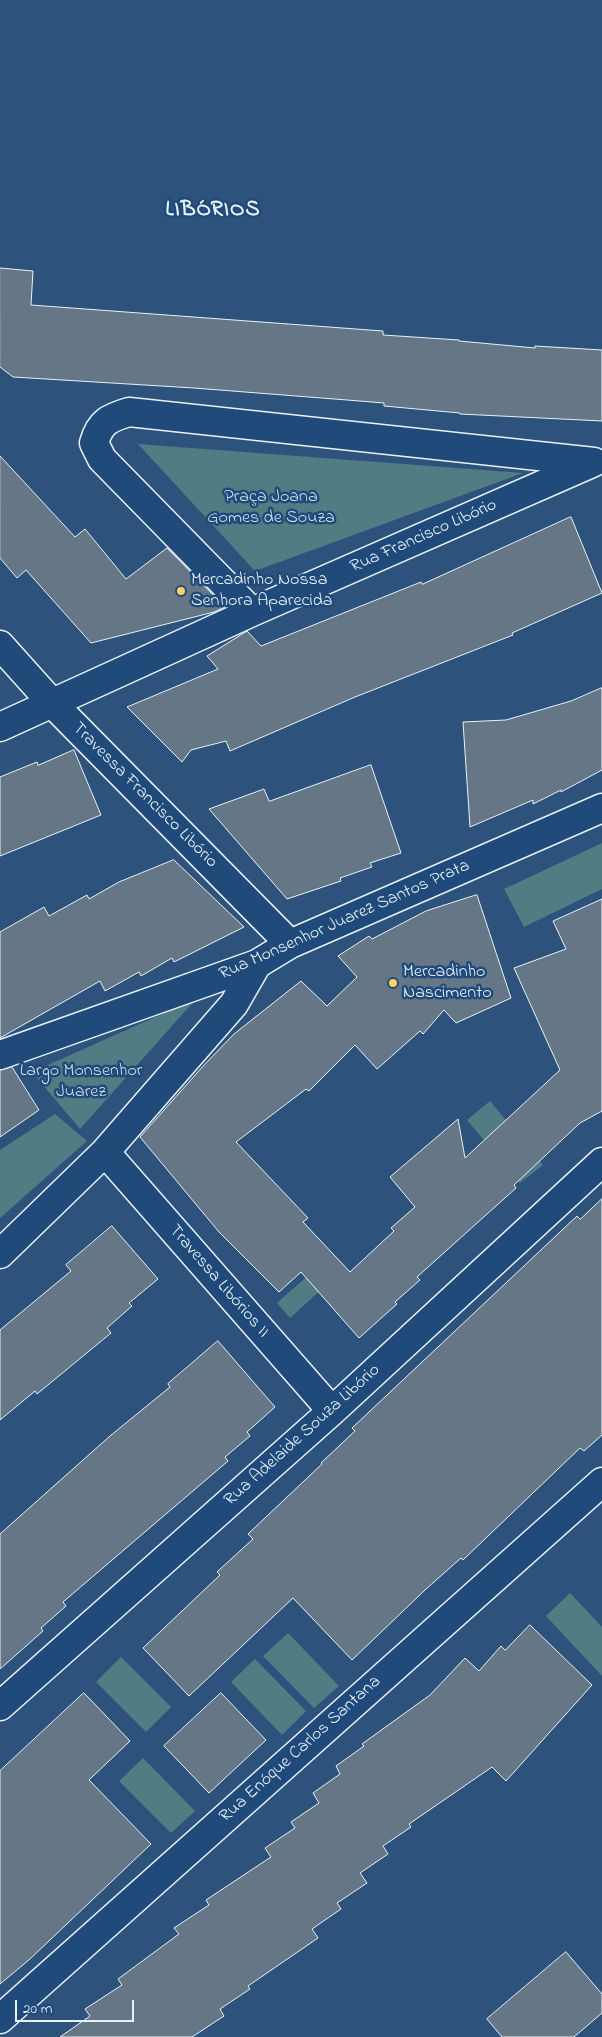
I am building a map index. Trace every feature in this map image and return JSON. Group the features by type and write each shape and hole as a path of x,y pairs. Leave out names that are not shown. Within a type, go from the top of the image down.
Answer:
{"street":[{"path":"252,612 102,459 94,443 98,429 112,417 128,412 598,462"},
{"name":"Rua Francisco Libório","path":"0,727 252,612 598,462"},
{"name":"Travessa Francisco Libório","path":"0,645 52,703 290,944"},
{"name":"Rua Monsenhor Juarez Santos Prata","path":"0,1055 257,964 290,944 602,808"},
{"path":"0,1254 105,1152 234,1004 257,964"},
{"name":"Travessa Libórios II","path":"105,1152 332,1411"},
{"name":"Rua Adelaide Souza Libório","path":"0,1706 332,1411 602,1162"},
{"name":"Rua Enóque Carlos Santana","path":"0,2019 602,1482"}],"green space":[{"name":"Praça Joana Gomes de Souza","path":"138,444 523,473 255,571"},
{"path":"602,843 602,889 524,927 504,889"},
{"name":"Largo Monsenhor Juarez","path":"196,999 80,1129 32,1072"},
{"path":"490,1101 543,1165 520,1183 467,1120"},
{"path":"55,1114 87,1141 0,1218 0,1150"},
{"path":"332,1254 345,1268 290,1318 277,1303"},
{"path":"570,1593 602,1627 602,1676 546,1616"},
{"path":"288,1633 339,1686 314,1708 263,1656"},
{"path":"121,1657 171,1707 146,1732 96,1682"},
{"path":"255,1659 306,1711 282,1735 231,1682"},
{"path":"143,1758 195,1811 171,1833 119,1781"}],"building":[{"path":"0,268 33,271 31,305 383,331 383,335 535,348 535,346 602,350 602,421 460,414 384,406 384,403 194,388 13,377 0,367"},
{"path":"0,456 75,537 85,529 126,579 167,548 225,607 214,612 91,643 26,570 17,578 0,558"},
{"path":"571,517 602,593 512,633 513,635 355,697 230,751 226,741 191,750 182,762 127,707 218,669 207,656 247,631 261,646 421,582 422,584"},
{"path":"602,688 602,770 561,792 561,790 533,804 533,800 470,827 463,722 506,720 571,701"},
{"path":"74,750 101,815 0,856 0,777 37,762 38,765"},
{"path":"371,765 401,853 370,863 372,867 340,878 341,881 287,899 209,809 264,789 269,801"},
{"path":"174,860 244,927 174,962 172,958 141,976 139,972 105,991 100,981 0,1038 0,932 44,907 49,916 87,895 89,899 119,882"},
{"path":"477,895 511,998 456,1023 444,1010 423,1034 420,1031 377,1069 355,1045 309,1091 306,1089 236,1142 308,1218 303,1222 350,1272 394,1231 391,1228 415,1207 390,1177 458,1119 465,1158 560,1070 514,968 566,949 553,921 602,899 602,1111 580,1123 514,1185 516,1188 417,1277 420,1280 395,1302 397,1304 359,1338 301,1272 279,1292 219,1232 140,1137 234,1034 301,981 327,1006 357,977 338,956 369,936 372,939 426,911"},
{"path":"12,1067 39,1110 0,1137 0,1070"},
{"path":"602,1199 602,1435 584,1451 580,1448 463,1560 461,1558 425,1590 352,1660 293,1598 189,1696 143,1648 220,1575 217,1572 253,1539 248,1534 355,1431 352,1428 577,1216 580,1219"},
{"path":"112,1226 158,1279 129,1303 132,1306 107,1328 111,1333 37,1394 35,1391 0,1420 0,1330 71,1271 66,1265"},
{"path":"218,1341 275,1407 247,1432 250,1436 225,1457 228,1461 63,1602 66,1606 41,1628 43,1631 0,1669 0,1534 110,1436 170,1387 168,1384"},
{"path":"530,1625 592,1685 506,1781 492,1767 409,1824 411,1827 383,1846 388,1854 360,1873 367,1883 337,1903 341,1909 312,1929 318,1938 248,1986 250,1989 220,2009 224,2016 192,2037 60,2037 90,2016 85,2009 122,1985 118,1979 179,1934 174,1928 209,1905 206,1900 271,1857 265,1848 295,1828 291,1822 319,1803 313,1793 340,1774 336,1766 364,1746 362,1744 430,1695 465,1658 479,1671 501,1646 505,1650"},
{"path":"84,1693 130,1741 89,1780 151,1844 30,1959 0,1984 0,1771"},
{"path":"221,1693 266,1740 209,1793 164,1746"},
{"path":"566,1952 602,1994 602,2013 574,2037 502,2037 487,2019"}],"place":[{"name":"Mercadinho Nossa Senhora Aparecida","path":"181,591"},
{"name":"Mercadinho Nascimento","path":"393,983"}],"district":[{"name":"LIBÓRIOS","path":"213,211"}]}
